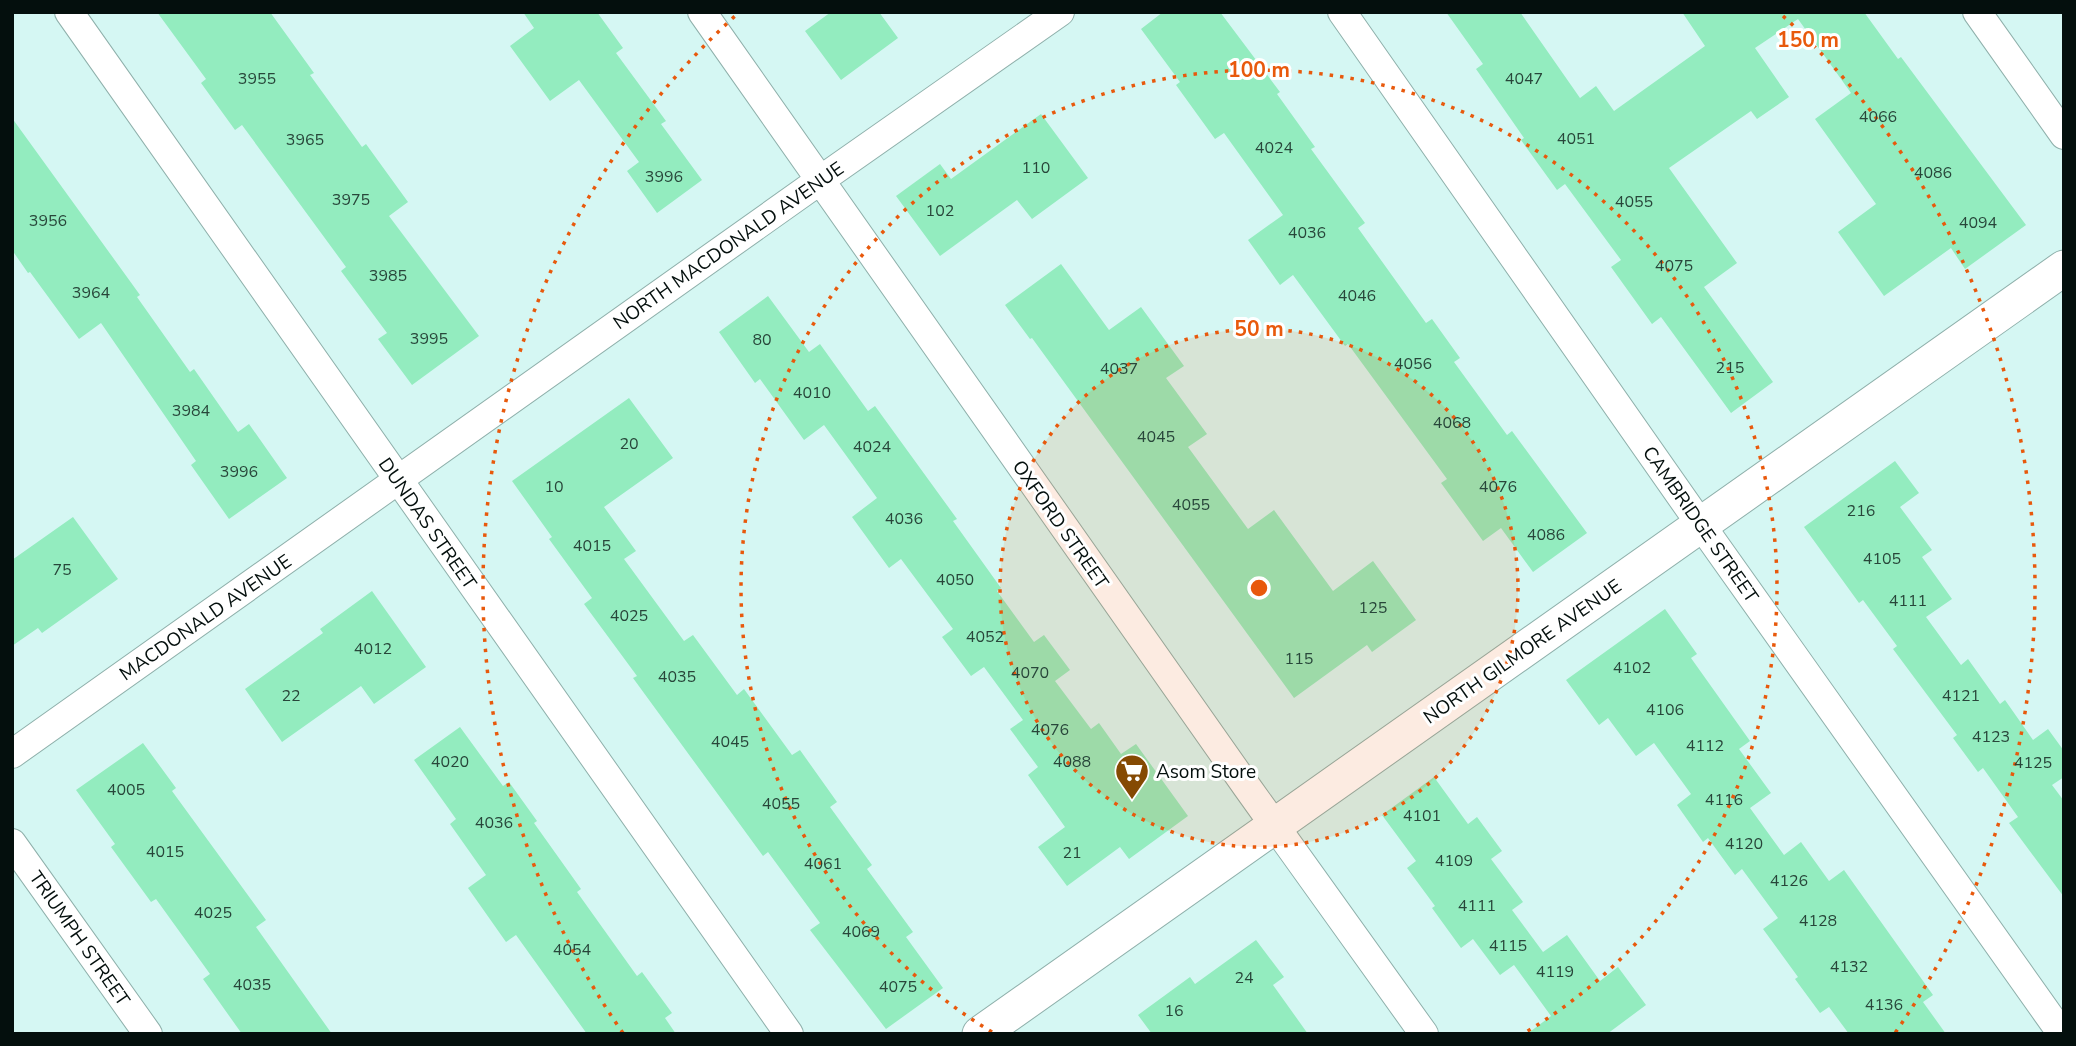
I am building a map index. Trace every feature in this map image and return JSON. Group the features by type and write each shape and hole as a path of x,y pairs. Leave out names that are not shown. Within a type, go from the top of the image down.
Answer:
{"street":[{"name":"DUNDAS STREET","path":"69,12 789,1034"},
{"name":"OXFORD STREET","path":"702,12 1424,1034"},
{"name":"NORTH MACDONALD AVENUE","path":"398,480 1060,12"},
{"name":"CAMBRIDGE STREET","path":"1342,12 2062,1034"},
{"path":"1977,12 2064,135"},
{"name":"NORTH GILMORE AVENUE","path":"980,1034 2064,268"},
{"name":"MACDONALD AVENUE","path":"12,754 398,480"},
{"name":"TRIUMPH STREET","path":"12,843 148,1034"}],"building":[{"path":"157,12 270,12 314,73 310,75 362,147 366,144 408,202 389,216 479,336 412,385 378,339 387,333 341,271 346,267 242,125 235,130 201,83 206,79"},
{"path":"523,12 597,12 623,48 616,53 666,121 661,124 702,180 657,213 627,171 639,162 579,80 550,101 510,46 534,28"},
{"path":"831,12 879,12 898,38 841,80 805,31"},
{"path":"1163,12 1220,12 1280,92 1277,94 1315,147 1311,149 1365,223 1358,228 1426,323 1432,319 1460,358 1454,362 1507,435 1512,431 1587,533 1533,572 1501,528 1483,541 1441,483 1447,479 1348,344 1345,346 1293,275 1280,285 1248,240 1283,215 1224,133 1215,139 1176,85 1180,82 1141,29"},
{"path":"1446,12 1520,12 1580,98 1596,86 1614,111 1705,46 1682,12 1864,12 1898,59 1901,57 2026,225 1965,269 1951,248 1884,296 1838,232 1876,204 1815,119 1851,93 1798,19 1755,48 1789,97 1757,119 1751,111 1669,168 1737,263 1704,287 1773,382 1731,413 1661,317 1652,324 1611,267 1621,260 1565,184 1557,190 1521,140 1524,138 1476,69 1483,64"},
{"path":"1041,114 1088,178 1032,219 1017,200 940,256 896,196 940,164 951,179"},
{"path":"12,118 140,295 137,297 190,372 194,369 238,432 249,424 287,478 229,519 191,465 196,461 101,323 79,339 12,250"},
{"path":"1061,264 1109,330 1141,307 1184,366 1166,378 1207,434 1188,447 1248,529 1274,510 1333,591 1373,561 1416,620 1372,652 1367,645 1294,698 1032,338 1030,339 1005,305"},
{"path":"768,296 809,352 820,344 868,411 875,406 957,519 953,521 1001,588 997,591 1034,642 1044,635 1070,670 1055,681 1091,729 1099,723 1121,754 1136,744 1188,816 1129,859 1120,847 1067,886 1038,847 1065,827 1028,775 1038,767 1010,729 1023,720 984,667 971,676 942,637 953,629 901,559 889,568 852,517 877,498 824,425 804,440 760,379 755,383 719,332"},
{"path":"629,398 673,458 604,507 636,551 624,559 684,641 693,635 737,695 744,689 792,755 800,750 837,802 830,807 872,865 867,869 913,932 906,937 943,988 886,1029 810,930 820,923 768,852 763,856 633,678 637,676 584,604 592,598 549,539 552,537 512,481"},
{"path":"1895,461 1919,493 1900,507 1932,550 1922,557 1952,599 1926,617 1961,665 1968,659 2000,704 2005,700 2033,740 2048,729 2064,751 2064,777 2052,785 2064,801 2064,897 2009,823 2018,817 1983,768 1978,772 1953,738 1957,735 1893,649 1897,646 1863,600 1859,603 1804,527"},
{"path":"73,517 118,579 42,633 38,628 12,646 12,560"},
{"path":"372,591 426,667 374,704 361,686 282,742 245,689 323,633 320,629"},
{"path":"1665,609 1697,654 1691,658 1750,741 1739,749 1771,793 1750,808 1784,855 1801,842 1829,881 1844,870 1933,995 1923,1002 1946,1034 1849,1034 1829,1007 1820,1013 1763,929 1778,918 1742,869 1735,875 1708,838 1703,842 1677,805 1691,794 1654,743 1636,756 1608,718 1599,725 1566,680"},
{"path":"460,727 503,786 509,782 537,821 534,823 581,889 577,892 637,976 642,972 672,1013 665,1018 676,1034 587,1034 516,935 506,942 468,888 486,875 450,824 456,819 414,760"},
{"path":"143,743 176,788 172,791 266,920 256,927 332,1034 242,1034 203,979 210,974 156,899 151,902 111,847 115,844 76,790"},
{"path":"1434,777 1468,824 1477,817 1502,851 1491,859 1523,902 1512,910 1543,952 1567,935 1600,981 1618,967 1646,1005 1607,1034 1527,1034 1551,1016 1514,965 1500,975 1473,939 1461,948 1407,868 1416,861 1382,815"},
{"path":"1256,940 1284,977 1273,985 1308,1034 1152,1034 1138,1015 1190,977 1195,984"}],"place":[{"name":"Asom Store","path":"1132,801"}]}
